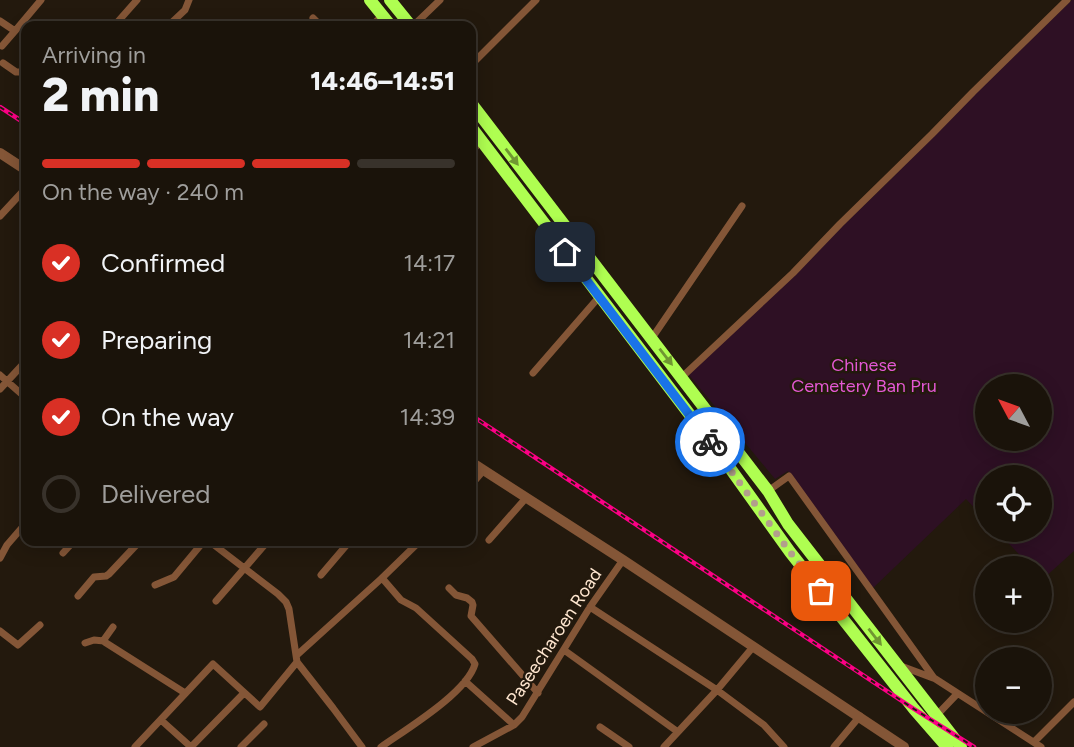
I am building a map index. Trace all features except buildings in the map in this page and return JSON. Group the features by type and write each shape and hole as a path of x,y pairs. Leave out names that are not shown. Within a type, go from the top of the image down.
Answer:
{"highway":[{"path":"370,0 387,21"},
{"path":"390,0 408,21"},
{"path":"476,110 682,377 768,491 788,524 896,664 947,747"},
{"path":"476,134 716,449 790,552 914,709 932,720 961,747"},
{"path":"790,552 802,542"}],"street":[{"path":"23,21 41,0"},
{"path":"118,21 137,0"},
{"path":"173,21 185,10 189,0"},
{"path":"417,21 440,0"},
{"path":"476,60 536,0"},
{"path":"682,377 793,273 1067,0"},
{"path":"313,18 316,21"},
{"path":"0,21 15,31"},
{"path":"2,46 21,24"},
{"path":"3,63 16,72 21,72"},
{"path":"476,146 481,141"},
{"path":"0,153 21,167"},
{"path":"0,216 21,193"},
{"path":"652,338 742,206"},
{"path":"533,373 599,297"},
{"path":"0,388 21,366"},
{"path":"0,375 21,394"},
{"path":"476,465 904,747"},
{"path":"476,480 484,471"},
{"path":"768,491 789,476 934,678"},
{"path":"489,540 526,498"},
{"path":"0,558 21,529"},
{"path":"63,553 69,546"},
{"path":"78,596 94,577 109,574 135,546"},
{"path":"155,585 174,578 202,546"},
{"path":"213,546 286,601 297,659 362,747"},
{"path":"216,601 264,546"},
{"path":"321,575 347,546"},
{"path":"135,747 213,664 260,706 297,659 415,546"},
{"name":"Paseecharoen Road","path":"473,747 514,725 523,717 590,607 623,560"},
{"path":"381,747 443,704 474,670 475,662 416,608 401,600 382,578"},
{"path":"449,588 456,595 472,602 471,616 538,693"},
{"path":"590,607 717,690 764,725 784,747"},
{"path":"0,631 18,645 40,625"},
{"path":"104,641 113,627"},
{"path":"85,643 104,641 185,693"},
{"path":"667,746 753,647"},
{"path":"564,650 678,732"},
{"path":"896,664 934,678 1037,745 1074,702"},
{"path":"465,681 514,725"},
{"path":"161,720 191,747 244,693"},
{"path":"932,720 957,694"},
{"path":"834,747 859,716"},
{"path":"241,747 264,724"},
{"path":"600,727 629,747"},
{"path":"491,738 497,747"}],"green space":[{"name":"Chinese Cemetery Ban Pru","path":"1074,0 1074,551 1052,571 1052,556 1021,556 1007,542 1052,542 1052,465 975,465 975,508 966,499 873,588 788,471 775,479 689,375 888,182 975,93"}],"railway":[{"path":"0,107 21,121"},
{"path":"476,418 974,747"}],"way so far":[{"path":"710,442 821,591"}],"route":[{"path":"565,252 710,442"}]}
